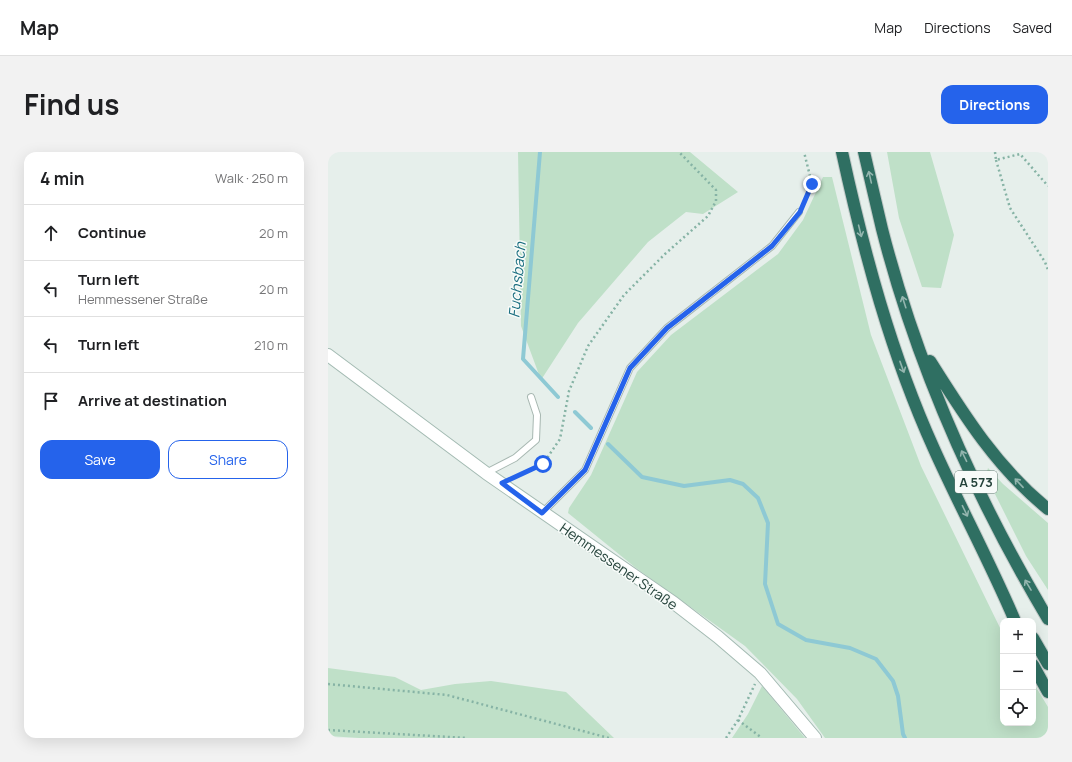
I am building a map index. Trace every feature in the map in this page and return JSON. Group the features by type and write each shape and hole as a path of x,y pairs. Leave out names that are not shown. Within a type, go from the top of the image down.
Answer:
{"highway":[{"name":"A 573","path":"842,152 860,233 872,276 910,390 934,449 996,575 1014,618"},
{"name":"A 573","path":"864,152 882,230 916,339 957,442 1021,573 1048,619"},
{"path":"916,339 964,416 995,458 1026,492 1048,509"},
{"name":"A 573","path":"996,575 1021,618"},
{"path":"1036,643 1048,664"},
{"path":"1036,670 1048,692"}],"main road":[{"name":"Hemmessener Straße","path":"328,355 486,473 674,603 718,637 760,673 814,738"}],"lane":[{"path":"542,513 585,470 630,368 667,328 772,246 800,212"},
{"path":"486,473 515,458 536,440 537,415 531,397"}],"path":[{"path":"502,483 543,464 560,439 569,391 588,346 624,295 665,254 708,216 716,201 716,190 679,152"},
{"path":"800,212 812,184 804,152"},
{"path":"995,152 1010,208 1042,256 1048,270"},
{"path":"996,160 1020,153 1048,186"},
{"path":"726,738 738,720 760,673"},
{"path":"328,684 447,695 609,738"},
{"path":"738,720 762,738"},
{"path":"328,730 467,738"}],"green space":[{"path":"518,152 690,152 738,192 703,214 686,212 648,242 578,323 541,380 521,326"},
{"path":"887,152 930,152 954,235 941,288 922,287 899,218"},
{"path":"823,177 832,177 871,335 921,466 1000,628 1000,726 1036,726 1036,687 1048,707 1048,738 825,738 797,699 745,646 636,568 568,513 569,508 591,475 637,372 671,335 778,254 803,220"},
{"path":"988,468 1003,484 1048,523 1048,590 1026,556 990,484 986,475"},
{"path":"328,668 395,677 421,690 455,684 491,681 566,692 614,738 359,738 328,736"},
{"path":"762,686 805,738 732,738 748,714"}],"waterway":[{"name":"Fuchsbach","path":"540,152 523,359 558,397"},
{"name":"Fuchsbach","path":"575,412 591,428"},
{"name":"Fuchsbach","path":"608,444 642,477 684,486 730,480 743,484 758,498 768,523 765,584 778,624 806,640 850,648 876,659 893,681 898,696 903,734 905,738"}],"route":[{"path":"543,464 502,483 542,513 585,470 630,368 667,328 772,246 800,212 812,184"}]}
